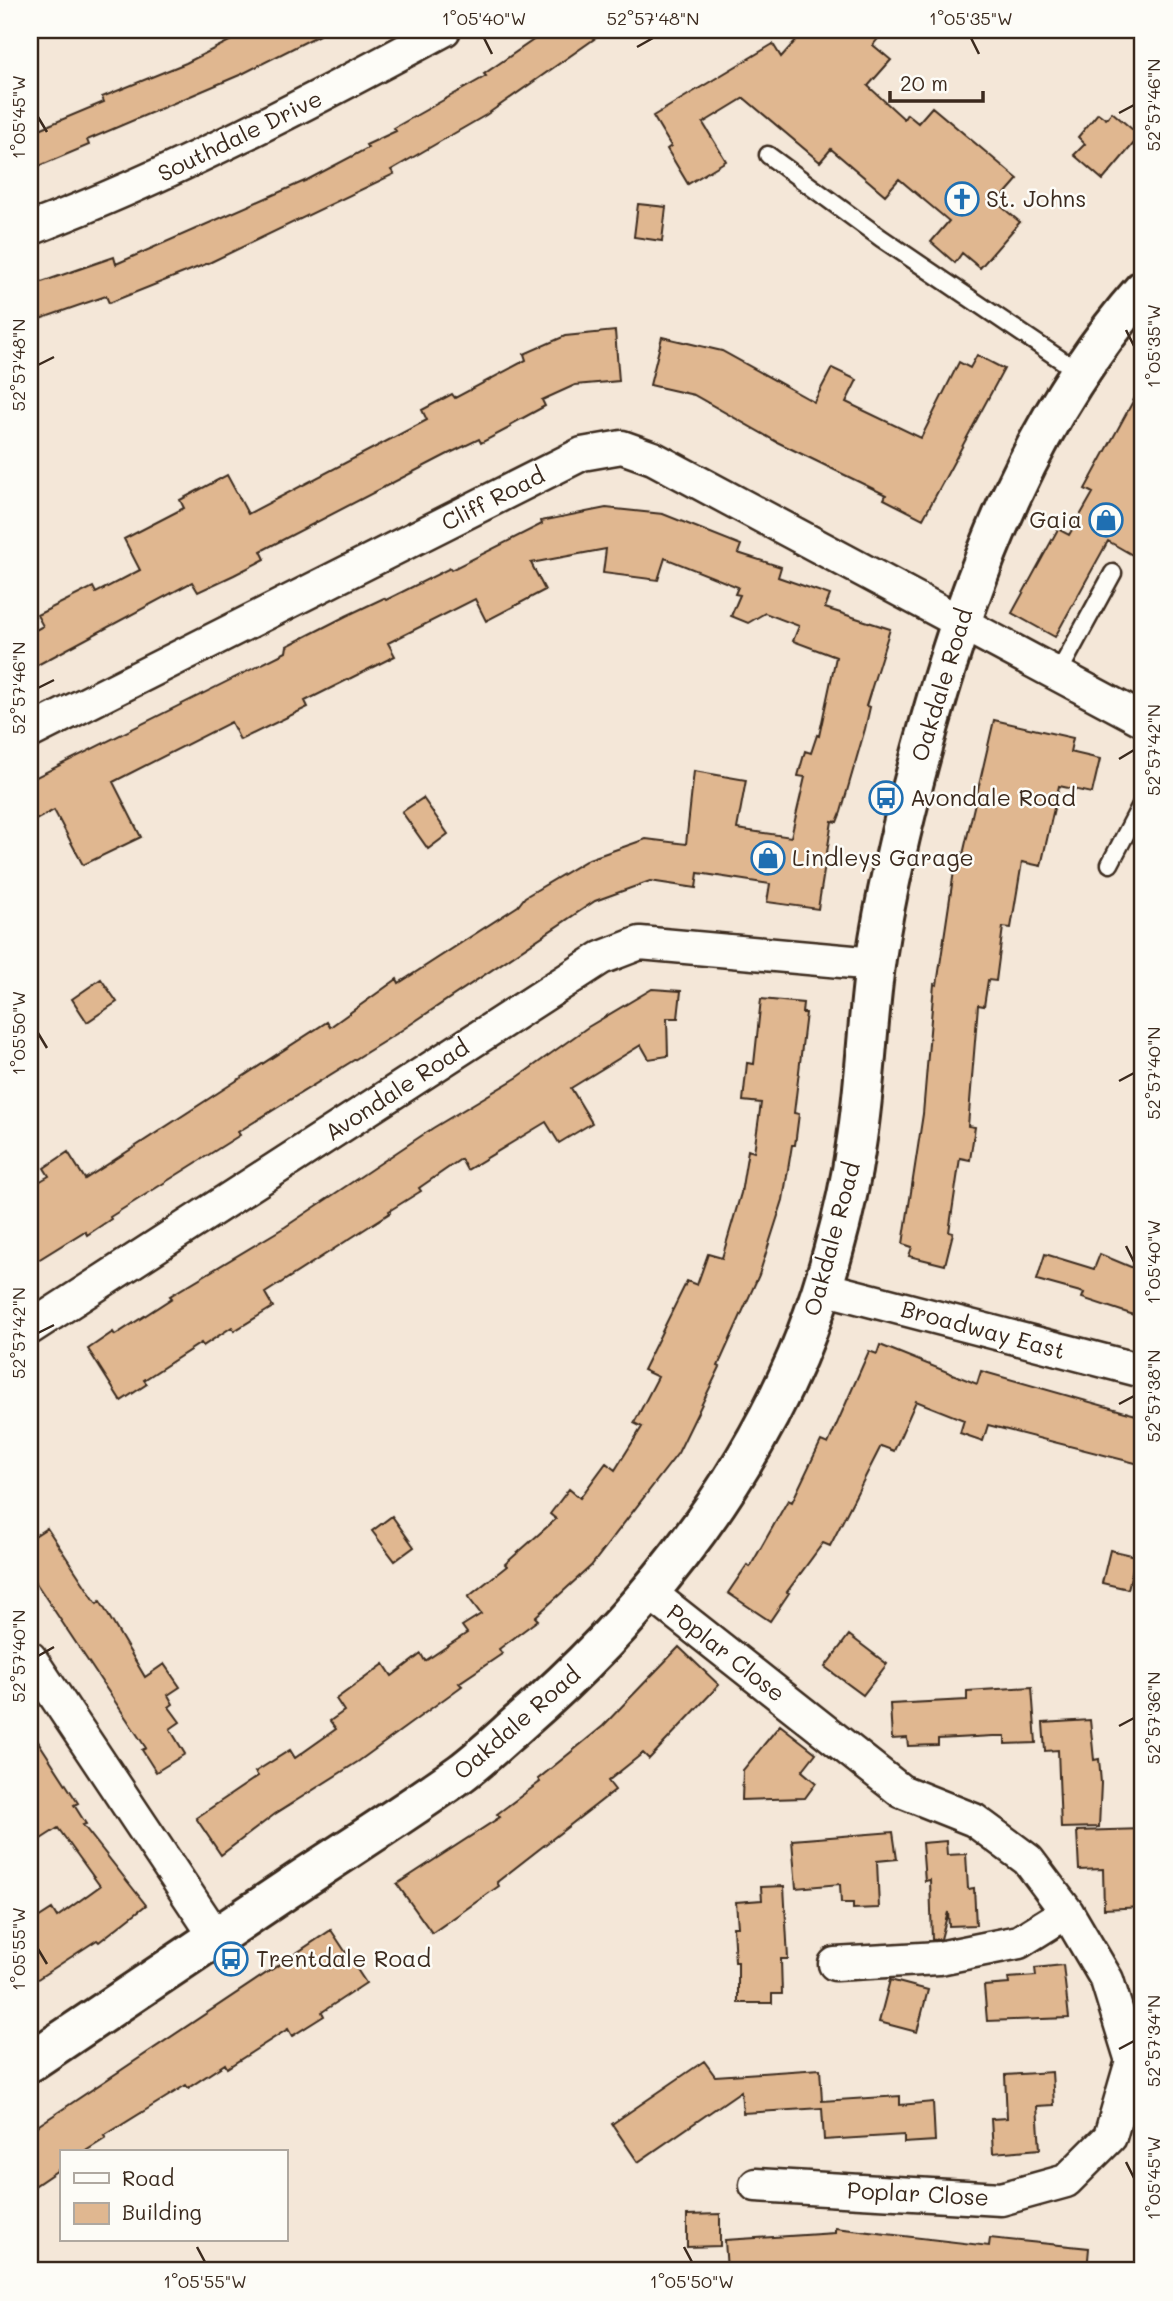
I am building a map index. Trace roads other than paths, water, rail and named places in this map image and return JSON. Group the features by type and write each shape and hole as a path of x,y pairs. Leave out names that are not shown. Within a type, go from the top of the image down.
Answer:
{"street":[{"name":"Southdale Drive","path":"30,229 112,198 278,120 444,30"},
{"name":"Oakdale Road","path":"30,2062 464,1771 570,1679 619,1629 701,1526 746,1457 797,1358 823,1288 856,1148 875,964 889,881 906,807 959,621 994,532 1079,372 1106,332 1143,290"},
{"name":"Cliff Road","path":"30,732 582,454 622,447 653,458 1143,720"},
{"name":"Avondale Road","path":"30,1328 601,958 640,943 875,964"},
{"name":"Broadway East","path":"823,1288 1143,1371"},
{"name":"Poplar Close","path":"649,1592 901,1791 974,1820 1028,1860 1067,1912 1107,1980 1132,2061 1110,2137 1066,2181 1001,2199 756,2185"},
{"path":"30,1658 216,1937"},
{"path":"835,1964 939,1958 1019,1942 1067,1912"}],"lane":[{"path":"768,155 1079,372"},
{"path":"1058,674 1114,573"},
{"path":"1110,864 1143,801"}],"place":[{"name":"St. Johns","path":"962,199"},
{"name":"Gaia","path":"1106,520"},
{"name":"Avondale Road","path":"886,798"},
{"name":"Lindleys Garage","path":"768,858"},
{"name":"Trentdale Road","path":"231,1959"}]}
